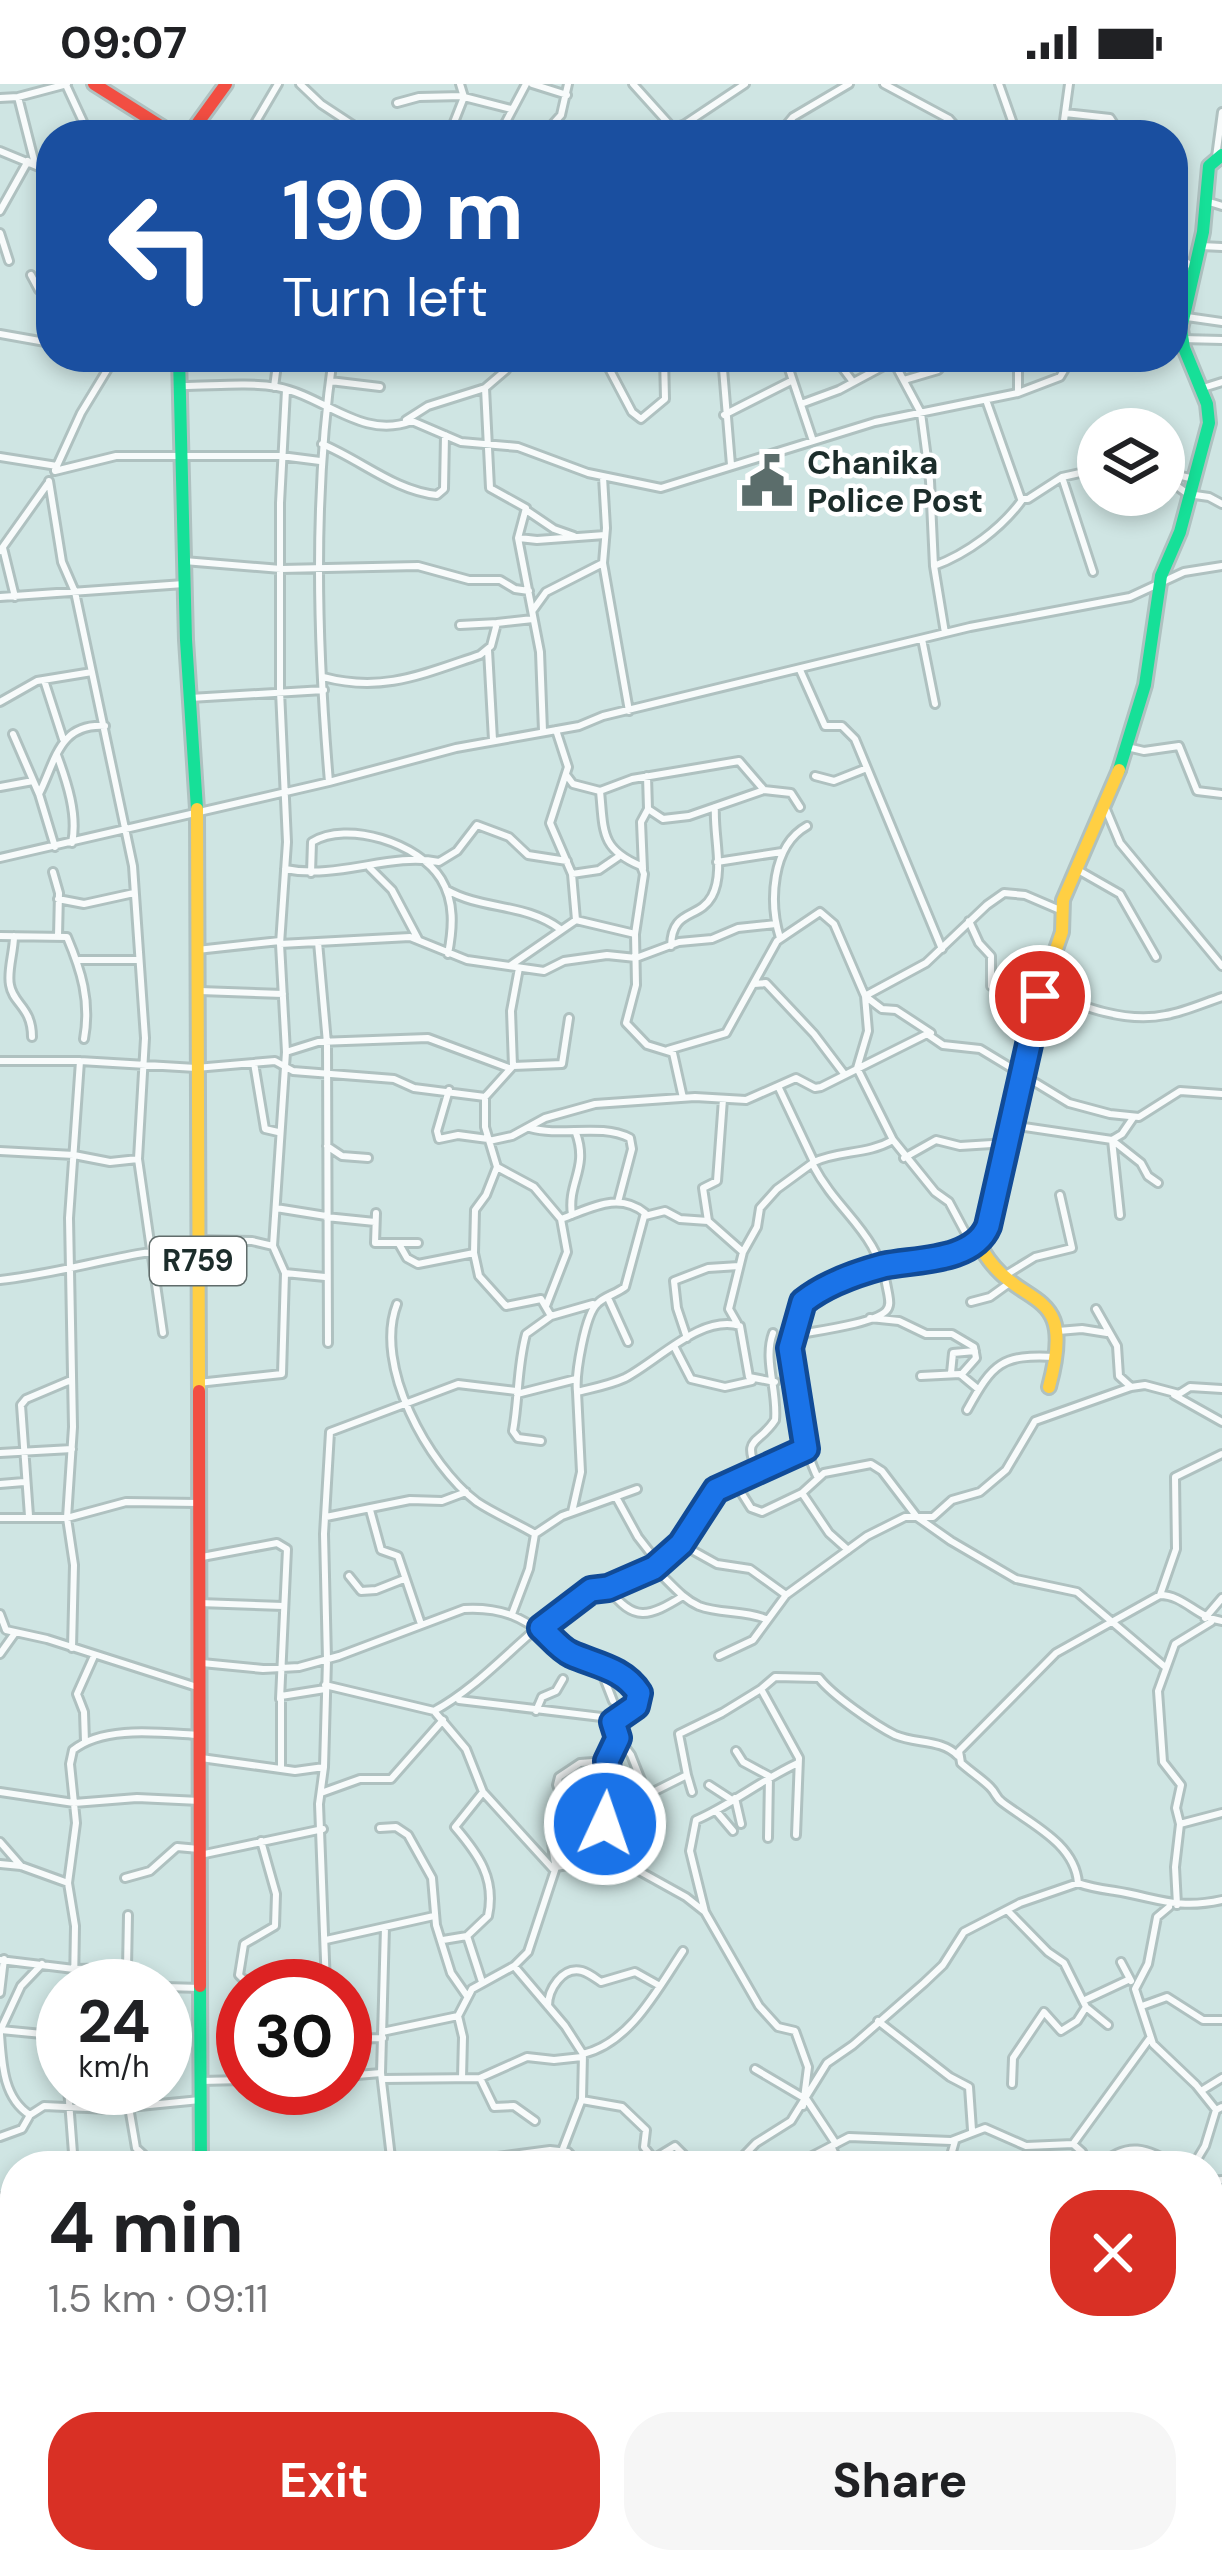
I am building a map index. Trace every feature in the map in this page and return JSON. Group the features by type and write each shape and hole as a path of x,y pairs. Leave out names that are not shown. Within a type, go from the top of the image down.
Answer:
{"main road":[{"path":"94,84 151,120"},
{"path":"199,120 222,85"},
{"path":"1188,283 1201,246 1209,166 1219,156"},
{"path":"1049,1387 1057,1323 1042,1303 1005,1281 975,1243 988,1226 1040,993 1061,932 1060,910 1105,807 1145,685 1159,586 1180,532 1210,416 1188,354"},
{"name":"R759","path":"180,372 184,584 197,812 201,2151"}],"street":[{"path":"0,98 18,98 66,84 82,120"},
{"path":"257,120 278,84"},
{"path":"300,84 345,120"},
{"path":"455,120 463,97 460,84"},
{"path":"506,120 529,84 567,95"},
{"path":"556,120 568,84"},
{"path":"633,84 665,120"},
{"path":"693,120 746,84"},
{"path":"790,120 849,84"},
{"path":"884,84 950,120"},
{"path":"1000,84 1012,120"},
{"path":"1065,120 1069,84"},
{"path":"431,85 431,96"},
{"path":"397,103 431,96 463,97 512,109"},
{"path":"0,211 4,194 32,162 33,142 18,98"},
{"path":"1219,156 1222,112"},
{"path":"1066,113 1111,120"},
{"path":"0,152 36,164"},
{"path":"1206,201 1222,206"},
{"path":"0,233 9,261"},
{"path":"1201,246 1222,248"},
{"path":"1188,264 1193,267"},
{"path":"32,275 36,284"},
{"path":"1188,317 1222,322"},
{"path":"0,334 36,341"},
{"path":"1188,339 1222,340"},
{"path":"15,597 2,544 49,481 106,372"},
{"path":"274,387 276,372"},
{"path":"329,782 320,461 330,372"},
{"path":"404,424 428,406 484,388 504,372"},
{"path":"611,372 632,412 641,419 665,399 664,372"},
{"path":"723,372 731,465"},
{"path":"789,372 813,441"},
{"path":"846,372 853,382"},
{"path":"801,404 870,372"},
{"path":"900,372 921,413 944,633"},
{"path":"904,380 931,372"},
{"path":"1018,372 1018,393"},
{"path":"181,386 274,387 370,425 390,428 412,421 461,442 518,447 603,477 661,488 875,422 1018,393 1063,372"},
{"path":"329,381 380,387"},
{"path":"724,415 792,381"},
{"path":"1202,388 1222,382"},
{"path":"484,388 490,488 554,529 577,537"},
{"path":"198,1383 282,1374 285,1273 272,1246 286,1066 280,942 285,869 280,691 281,456 286,390"},
{"path":"986,400 1013,486 1022,500"},
{"path":"322,444 372,466 406,490 437,495 443,488 446,434"},
{"path":"0,457 56,469 116,456 281,456 320,461"},
{"path":"934,566 964,552 1010,517 1022,500 1062,477 1077,474"},
{"path":"603,477 603,563 629,711"},
{"path":"1062,477 1093,572"},
{"path":"1185,477 1191,478"},
{"path":"49,481 62,562 75,592 105,726 134,893 145,1038 138,1159 163,1333"},
{"path":"1185,492 1222,504"},
{"path":"526,510 518,538 540,656 543,733"},
{"path":"518,538 605,535"},
{"path":"184,561 281,569 424,567 469,580 500,580 515,590 530,591"},
{"path":"533,616 546,592 603,563"},
{"path":"0,858 494,740 556,730 944,633 1130,597 1184,572 1222,566"},
{"path":"0,597 184,584"},
{"path":"460,626 533,616"},
{"path":"494,740 488,650 498,623"},
{"path":"922,639 935,704"},
{"path":"323,677 382,685 488,650"},
{"path":"800,670 824,726 849,729 942,949"},
{"path":"0,701 44,680 92,672"},
{"path":"44,680 64,742"},
{"path":"189,698 324,690"},
{"path":"40,794 67,736 83,726 105,726"},
{"path":"556,730 573,784 600,791 647,776 740,761 764,790"},
{"path":"13,734 40,794 55,847"},
{"path":"1127,747 1149,751 1177,745 1184,752 1197,791 1222,794"},
{"path":"57,755 71,802 72,843"},
{"path":"815,776 834,781 867,768"},
{"path":"567,776 550,824 572,874 576,920"},
{"path":"647,776 635,934 636,985 626,1023 647,1045 668,1050 726,1033 780,938 812,915 824,913 834,923 865,996 868,1031 857,1068 904,1158 949,1202 975,1243 932,1259 884,1266 803,1302 791,1365 806,1449 819,1479"},
{"path":"0,787 34,781"},
{"path":"648,809 663,819 764,790 790,793 800,807"},
{"path":"600,791 602,820 618,857 643,868"},
{"path":"670,946 680,919 702,908 714,892 715,807"},
{"path":"1105,807 1120,843 1222,966"},
{"path":"285,869 311,873 422,859 439,862 448,859 476,825 509,837 528,855 567,861"},
{"path":"780,938 776,924 782,851 794,833 807,826"},
{"path":"311,873 312,842 329,833 399,845 440,877 453,925 448,954"},
{"path":"717,862 782,851"},
{"path":"572,874 599,870 618,857"},
{"path":"369,867 392,890 418,939"},
{"path":"1075,869 1120,894 1156,957"},
{"path":"53,872 58,935"},
{"path":"443,888 457,896 529,911 560,929"},
{"path":"58,898 84,904 134,893"},
{"path":"865,996 926,963 1004,893 1025,895 1060,910"},
{"path":"508,967 576,920 635,934"},
{"path":"969,921 979,943 992,956 991,986 1143,1016 1171,1015 1222,997"},
{"path":"197,950 400,936 448,954 544,971 564,961 607,955 636,958 738,928 776,924"},
{"path":"0,936 67,937 79,960 88,1017 84,1039"},
{"path":"14,936 5,984 30,1018 32,1037"},
{"path":"318,942 327,1042 328,1343"},
{"path":"79,960 138,960"},
{"path":"0,1061 196,1069 275,1061 292,1071 394,1079 413,1088 485,1097 511,1067 511,1011 519,968"},
{"path":"754,985 766,983 845,1075"},
{"path":"196,991 284,994"},
{"path":"865,996 882,1009 896,1010 943,1045 980,1049 1079,1107 1133,1118 1151,1112 1180,1091 1222,1094"},
{"path":"286,1052 327,1042 428,1038 511,1067 562,1064 569,1018"},
{"path":"449,1090 439,1138 488,1140 595,1104 683,1098 746,1100 796,1078 815,1088 918,1038 933,1036"},
{"path":"668,1050 676,1058 683,1098"},
{"path":"72,1648 74,1565 67,1518 72,1449 69,1268 80,1061"},
{"path":"254,1063 266,1129 278,1132"},
{"path":"778,1086 827,1192 873,1243 884,1266 890,1305 886,1311 845,1327 794,1336"},
{"path":"485,1097 488,1140 497,1168 475,1210 479,1276 506,1306 538,1298 551,1316"},
{"path":"707,1221 703,1188 717,1180 723,1099"},
{"path":"1112,1140 1133,1118"},
{"path":"1011,1125 1112,1140 1141,1162 1158,1183"},
{"path":"530,1128 609,1132 632,1140 619,1202"},
{"path":"572,1215 570,1196 583,1160 575,1132"},
{"path":"752,1381 737,1323 729,1310 743,1252 758,1227 764,1202 827,1156 867,1153 893,1140"},
{"path":"904,1158 936,1140 960,1146 1008,1143"},
{"path":"1112,1140 1120,1215"},
{"path":"325,1144 337,1154 368,1158"},
{"path":"0,1151 110,1162 138,1159"},
{"path":"497,1168 534,1186 562,1219 567,1252 546,1306"},
{"path":"971,1303 990,1297 1035,1257 1072,1247 1060,1195"},
{"path":"541,1441 514,1435 526,1334 551,1316 596,1304 625,1287 645,1216 643,1209 619,1202 590,1206 562,1219"},
{"path":"275,1208 375,1217 375,1243 418,1243"},
{"path":"645,1216 665,1211 680,1219 707,1221 743,1252"},
{"path":"0,1280 152,1249 239,1240 272,1246"},
{"path":"399,1244 406,1258 418,1264 474,1253"},
{"path":"687,1338 674,1281 708,1268 739,1265"},
{"path":"285,1273 325,1277"},
{"path":"608,1298 628,1342"},
{"path":"397,1304 392,1364 419,1436 479,1503 535,1534"},
{"path":"572,1512 581,1472 575,1379 596,1304"},
{"path":"1096,1309 1117,1346 1119,1376 1131,1387"},
{"path":"869,1318 899,1321 926,1334 952,1334 975,1352"},
{"path":"578,1392 625,1378 687,1338 737,1323"},
{"path":"1058,1331 1107,1333"},
{"path":"757,1471 748,1449 775,1420 769,1355 773,1333"},
{"path":"675,1346 691,1379 725,1387 775,1382"},
{"path":"951,1372 952,1353 975,1352"},
{"path":"961,1375 974,1362 975,1352"},
{"path":"967,1410 1002,1360 1056,1357"},
{"path":"921,1376 951,1372 978,1389"},
{"path":"326,1959 321,1793 330,1432 458,1384 516,1392 575,1379"},
{"path":"29,1516 23,1402 71,1380"},
{"path":"719,1656 753,1640 786,1595 848,1550 905,1517 933,1516 952,1500 989,1486 1006,1470 1034,1421 1131,1387 1145,1385 1179,1394 1190,1387 1222,1389"},
{"path":"1172,1392 1181,1402 1222,1422"},
{"path":"0,1453 72,1449"},
{"path":"434,1712 591,1590 608,1588 656,1566 681,1544 716,1490 806,1449"},
{"path":"1160,1595 1176,1549 1175,1477 1222,1454"},
{"path":"734,1481 756,1511 802,1493 824,1473 871,1464 882,1471 917,1516 986,1565 1016,1579 1077,1592 1164,1666"},
{"path":"0,1484 24,1482"},
{"path":"535,1534 572,1512 637,1489"},
{"path":"326,1517 410,1500 442,1501 466,1492"},
{"path":"802,1493 829,1533 848,1550"},
{"path":"616,1497 656,1566 682,1596 702,1608 746,1611 766,1619"},
{"path":"0,1518 67,1518 126,1502 198,1503"},
{"path":"370,1510 381,1550 398,1556 421,1624"},
{"path":"512,1614 530,1569 535,1534"},
{"path":"199,1557 284,1544 287,1549 281,1769"},
{"path":"681,1544 717,1564 750,1569 786,1595"},
{"path":"349,1576 361,1592 404,1579"},
{"path":"608,1588 625,1608 644,1613 655,1614 682,1596"},
{"path":"958,1756 1056,1653 1160,1595 1175,1597 1214,1620"},
{"path":"1174,1905 1180,1824 1175,1808 1181,1785 1161,1754 1157,1710 1164,1666 1175,1644 1214,1620 1222,1598"},
{"path":"199,1603 283,1606"},
{"path":"200,1663 281,1670 327,1660 464,1609 512,1614 541,1628 567,1652 629,1680 640,1696 636,1706 613,1722"},
{"path":"0,1614 6,1630 200,1688"},
{"path":"0,1654 15,1633"},
{"path":"86,1742 77,1694 94,1656"},
{"path":"601,1665 613,1701"},
{"path":"692,1792 679,1734 722,1714 775,1677 819,1678 827,1691 894,1734 946,1746 1000,1802 1016,1808 1049,1834 1067,1854 1078,1882"},
{"path":"536,1711 542,1696 556,1691 563,1679"},
{"path":"280,1699 284,1694 325,1687 434,1712 466,1749 483,1792 555,1868"},
{"path":"761,1689 799,1762 796,1835"},
{"path":"455,1700 608,1718 632,1755 647,1795"},
{"path":"321,1793 360,1779 391,1779 443,1720"},
{"path":"74,1959 68,1882 76,1823 70,1764 75,1747 141,1733 199,1735"},
{"path":"596,1860 606,1837 611,1798 607,1761 618,1738"},
{"path":"736,1751 743,1762 769,1776"},
{"path":"201,1758 281,1769 324,1767"},
{"path":"462,2078 463,2037 458,2016 467,1996 482,1982 514,1966 536,1937 555,1868 554,1811 568,1805 557,1785 560,1777 580,1763 607,1761"},
{"path":"799,1762 696,1820 691,1844 705,1912 759,2006 778,2026 795,2031 808,2067 805,2102"},
{"path":"611,1798 647,1795 687,1775"},
{"path":"768,1838 769,1776"},
{"path":"709,1785 733,1799 740,1824"},
{"path":"0,1792 74,1803 137,1798 200,1801"},
{"path":"442,1940 466,1936 485,1923 494,1893 477,1853 455,1827 483,1792"},
{"path":"716,1811 733,1831"},
{"path":"1180,1824 1222,1813"},
{"path":"380,1828 396,1827 411,1840 435,1887 434,1916 451,1973 467,1996"},
{"path":"125,1877 150,1871 176,1847 200,1852 322,1829"},
{"path":"241,1959 244,1944 274,1926 276,1894 261,1840"},
{"path":"0,1842 21,1866"},
{"path":"555,1868 596,1860 640,1869 705,1912"},
{"path":"0,1864 68,1882"},
{"path":"748,2151 791,2121 826,2063 943,1965 961,1935 1007,1910 1078,1882 1099,1892 1111,1890 1174,1905 1222,1900"},
{"path":"1135,1990 1148,1964 1157,1917 1174,1905"},
{"path":"1007,1910 1064,1963 1085,2003 1108,2025"},
{"path":"127,1959 128,1915"},
{"path":"326,1940 434,1916"},
{"path":"385,1927 382,2076 390,2151"},
{"path":"466,1936 482,1982"},
{"path":"372,2076 480,2078 527,2057 554,2060 610,2045 683,1952"},
{"path":"0,1993 2,1960 36,1962"},
{"path":"1121,1962 1142,2006 1150,2038 1170,2064 1219,2109 1202,2151"},
{"path":"514,1966 582,2055 585,2080 562,2151"},
{"path":"31,2115 4,2091 0,2032 21,1986 36,1970"},
{"path":"548,2006 548,1994 560,1977 573,1970 602,1982 635,1972 660,1986"},
{"path":"1012,2084 1013,2058 1044,2012 1060,2031 1077,2021 1085,2003 1130,1978"},
{"path":"192,1988 201,1988"},
{"path":"1142,2006 1167,1997 1203,2020 1222,2020"},
{"path":"372,2036 458,2016"},
{"path":"878,2021 969,2087 972,2130"},
{"path":"0,2032 36,2034"},
{"path":"1073,2144 1150,2038"},
{"path":"755,2069 805,2102 836,2151"},
{"path":"480,2078 494,2107 514,2106 535,2120"},
{"path":"1201,2091 1222,2078"},
{"path":"201,2081 216,2081"},
{"path":"581,2099 628,2111 646,2130 647,2151"},
{"path":"192,2101 201,2100"},
{"path":"0,2137 22,2129 36,2112"},
{"path":"70,2115 73,2151"},
{"path":"130,2115 139,2151"},
{"path":"824,2151 853,2136 956,2139 972,2130 993,2130 1026,2146 1073,2144 1081,2151"},
{"path":"1082,2151 1084,2132"},
{"path":"952,2151 956,2139"}],"traffic: fast":[{"path":"1188,298 1203,232 1209,166 1222,155"},
{"path":"1119,770 1145,685 1161,576 1180,532 1209,423 1207,404 1188,358"},
{"path":"179,372 186,640 197,809"},
{"path":"200,1986 201,2151"}],"traffic: slow":[{"path":"1049,1387 1056,1352 1056,1328 1049,1312 993,1265 978,1242 988,1226 1033,1015 1062,932 1063,900 1119,770"},
{"path":"197,809 199,1391"}],"traffic: jam":[{"path":"94,84 151,120"},
{"path":"200,120 226,84"},
{"path":"199,1391 200,1986"}],"place":[{"name":"Chanika Police Post","path":"767,481"}],"route":[{"path":"605,1824 611,1798 607,1761 618,1738 613,1722 636,1706 640,1696 629,1680 597,1660 567,1652 541,1628 591,1590 608,1588 654,1568 681,1544 716,1490 806,1449 790,1348 803,1302 855,1275 932,1259 978,1242 985,1234 1040,996"}]}
